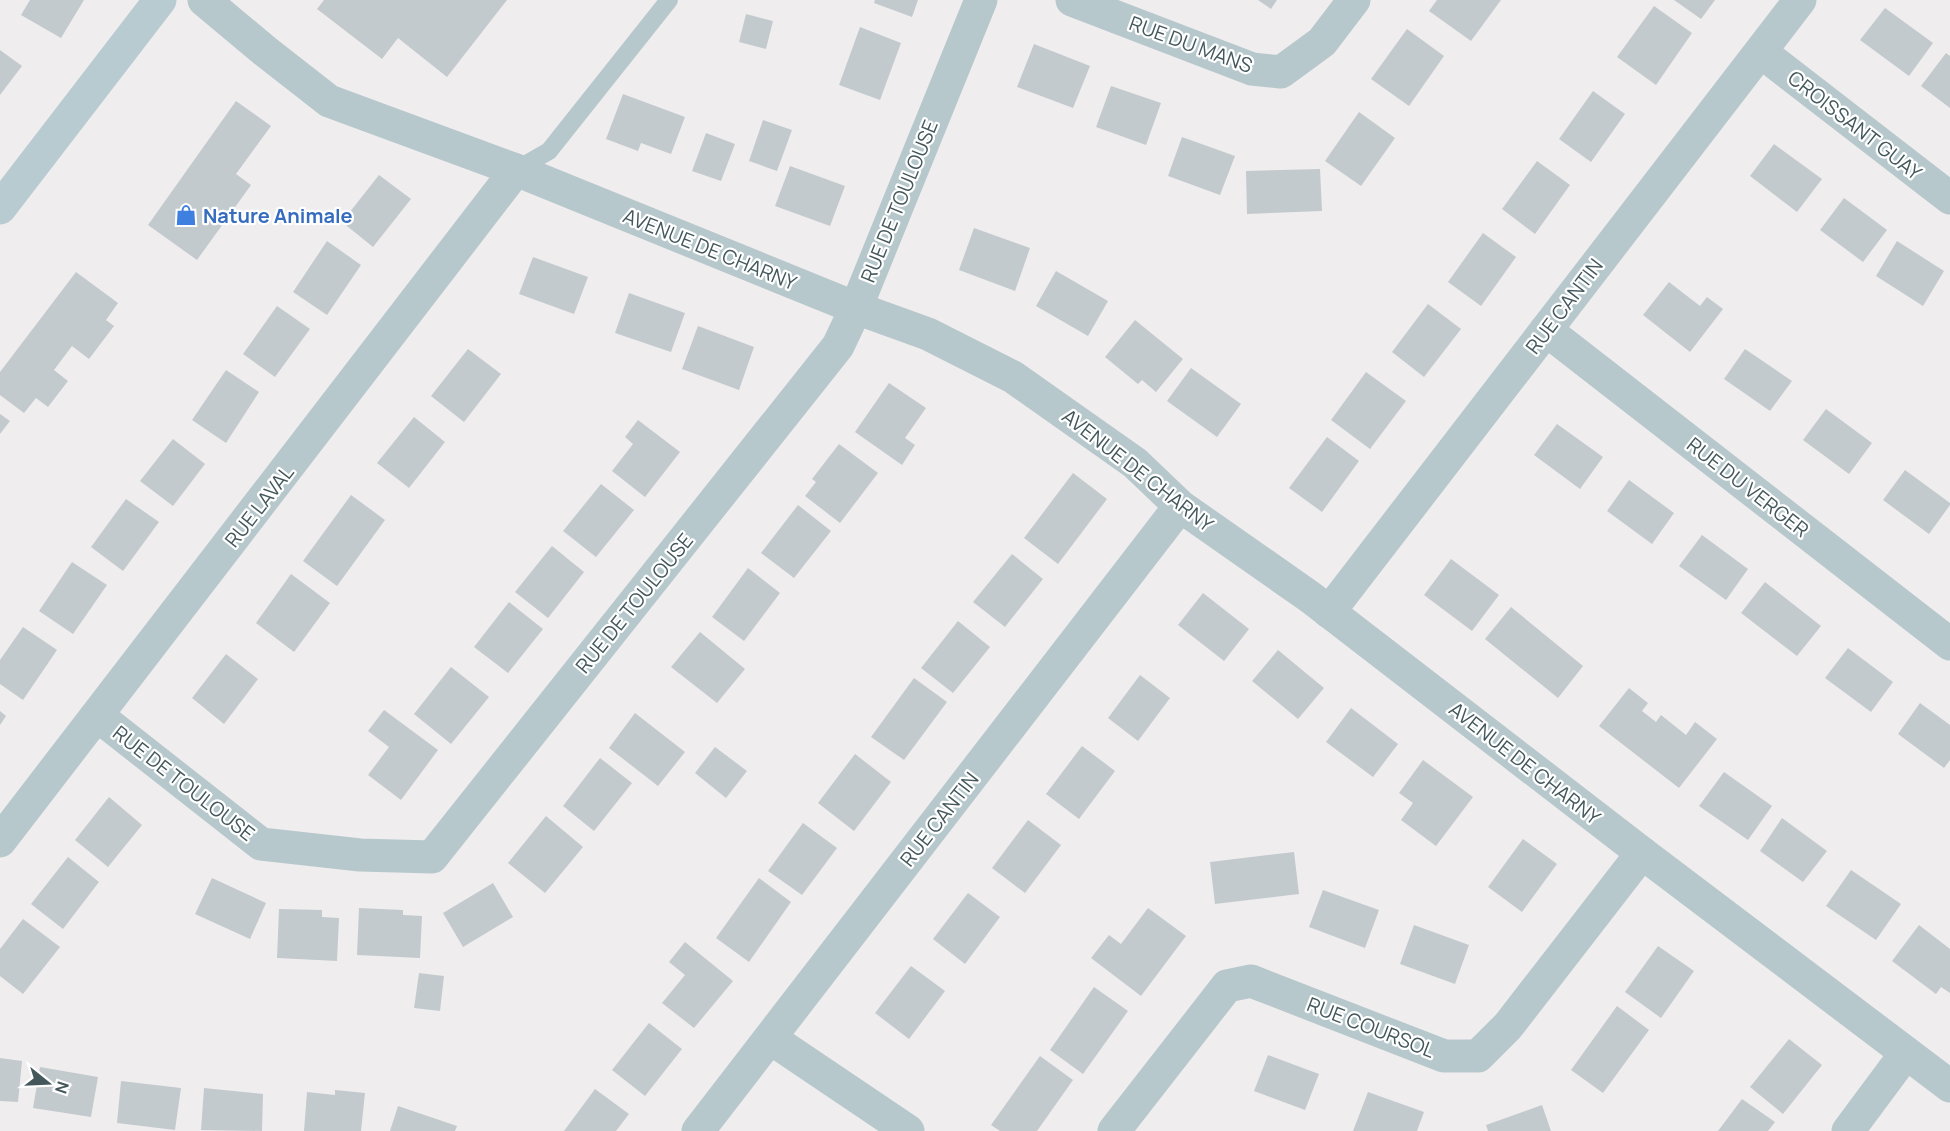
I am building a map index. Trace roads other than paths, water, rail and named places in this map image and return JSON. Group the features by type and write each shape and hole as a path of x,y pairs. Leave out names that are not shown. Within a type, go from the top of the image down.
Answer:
{"street":[{"path":"0,208 160,0"},
{"name":"AVENUE DE CHARNY","path":"204,0 329,101 516,170 856,308 928,334 1013,377 1135,462 1180,506 1329,612 1950,1086"},
{"name":"RUE DE TOULOUSE","path":"98,716 261,844 360,855 432,857 838,346 856,308 981,0"},
{"name":"RUE DU MANS","path":"1072,0 1252,69 1281,72 1322,42 1354,0"},
{"name":"RUE CANTIN","path":"1329,612 1800,0"},
{"name":"CROISSANT GUAY","path":"1761,51 1950,198"},
{"name":"RUE LAVAL","path":"0,841 516,170"},
{"name":"RUE DU VERGER","path":"1546,330 1950,644"},
{"name":"RUE CANTIN","path":"698,1131 1180,506"},
{"name":"RUE COURSOL","path":"1114,1131 1227,986 1251,981 1444,1056 1478,1056 1508,1026 1642,853"},
{"path":"770,1038 908,1131"},
{"path":"1848,1131 1906,1053"}],"lane":[{"path":"516,170 549,151 669,0"}],"place":[{"name":"Nature Animale","path":"186,215"}]}
